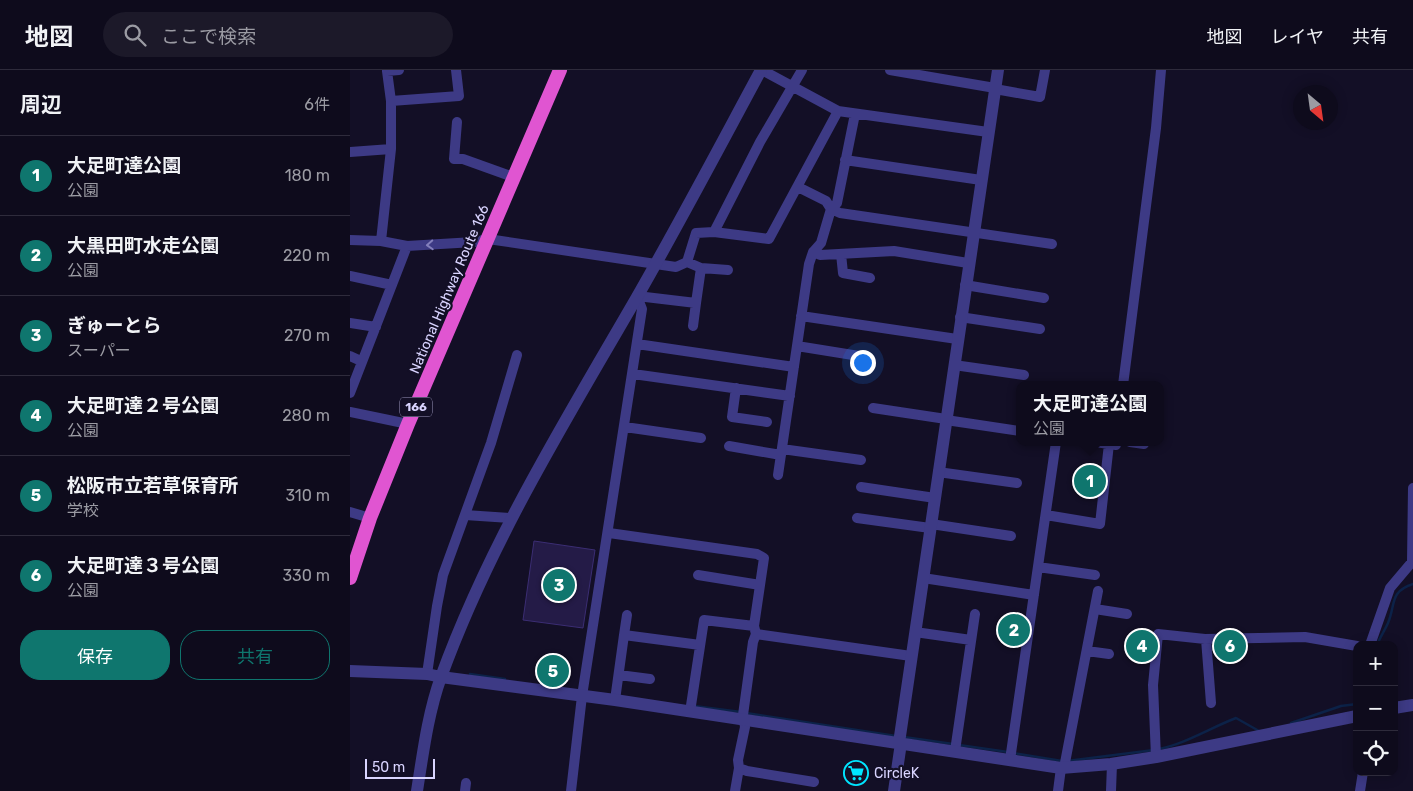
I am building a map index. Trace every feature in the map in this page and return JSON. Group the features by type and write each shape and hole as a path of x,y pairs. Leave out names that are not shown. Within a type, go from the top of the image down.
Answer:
{"highway":[{"name":"National Highway Route 166","path":"350,578 370,518 408,424 560,70"}],"street":[{"path":"380,241 391,149 391,101 385,71 399,70"},
{"path":"391,101 459,96 456,70"},
{"path":"417,791 429,718 440,678 486,568 511,518 656,263 762,70 838,111 988,132"},
{"path":"714,232 760,142 802,70"},
{"path":"890,70 1040,97 1045,70"},
{"path":"894,791 911,656 998,70"},
{"path":"1124,381 1156,128 1160,70"},
{"path":"687,262 696,233 714,232 759,240 769,239 838,111"},
{"path":"778,474 809,264 813,252 821,243 831,209 836,204 856,114"},
{"path":"457,122 454,158 463,159 514,177"},
{"path":"350,152 391,149"},
{"path":"845,160 981,180"},
{"path":"798,187 826,201 831,209 840,213 1052,244"},
{"path":"350,240 380,241 407,246 474,242 488,238 676,267 687,262 701,268 728,270"},
{"path":"350,393 407,246"},
{"path":"813,252 820,255 894,251 968,263"},
{"path":"841,254 843,273 870,278"},
{"path":"693,326 701,268"},
{"path":"350,276 392,284"},
{"path":"965,286 1044,298"},
{"path":"637,296 696,303"},
{"path":"571,791 582,693 609,533 642,309 637,296"},
{"path":"801,316 957,339"},
{"path":"960,317 1040,329"},
{"path":"350,323 376,327"},
{"path":"637,344 794,367"},
{"path":"796,346 859,356"},
{"path":"427,674 436,606 443,575 465,516 517,355"},
{"path":"350,356 361,361"},
{"path":"954,365 1024,375"},
{"path":"633,374 790,396"},
{"path":"736,388 732,416 767,422"},
{"path":"873,408 1016,430"},
{"path":"350,412 408,424"},
{"path":"625,427 701,438"},
{"path":"730,446 861,460"},
{"path":"1010,755 1055,446"},
{"path":"1046,515 1100,524 1113,446"},
{"path":"938,472 1017,483"},
{"path":"861,487 934,498"},
{"path":"1371,641 1390,588 1412,562 1413,488"},
{"path":"350,512 370,518"},
{"path":"465,516 511,518"},
{"path":"858,518 1011,536"},
{"path":"609,533 757,554 764,558 743,715 745,727 738,760 739,768 735,791"},
{"path":"1038,567 1095,575"},
{"path":"698,575 760,585"},
{"path":"923,578 1034,595"},
{"path":"1058,791 1098,591"},
{"path":"1095,608 1126,614"},
{"path":"955,747 975,614"},
{"path":"616,697 627,616"},
{"path":"690,707 704,620 911,656"},
{"path":"915,632 971,640"},
{"path":"1156,752 1152,685 1158,634 1206,639 1286,636 1353,645"},
{"path":"624,635 700,645"},
{"path":"1206,639 1211,703"},
{"path":"1087,650 1110,654"},
{"path":"350,671 427,674 440,678 616,697 1064,764 1112,764 1156,752 1353,717"},
{"path":"619,675 650,678"},
{"path":"1398,707 1413,704"},
{"path":"1111,791 1112,764"},
{"path":"739,768 814,782"},
{"path":"1360,791 1362,776"}],"green space":[{"path":"1079,474 1102,475 1099,489 1079,486"},
{"path":"1246,642 1240,657 1217,650 1216,643"}],"building":[{"path":"534,541 595,550 583,628 523,620"}],"waterway":[{"path":"1379,641 1388,623 1394,599 1405,587 1413,584"},
{"path":"470,674 505,679"},
{"path":"1291,723 1341,706 1353,704"},
{"path":"694,706 741,712"},
{"path":"746,713 896,736"},
{"path":"1159,749 1188,740 1236,718 1259,731"},
{"path":"904,737 953,744"},
{"path":"959,745 1008,752"},
{"path":"1067,761 1154,750"},
{"path":"1013,753 1062,761"}],"place":[{"name":"大足町達公園","path":"1090,481"},
{"name":"ぎゅーとら","path":"559,585"},
{"name":"大黒田町水走公園","path":"1014,630"},
{"name":"大足町達２号公園","path":"1142,646"},
{"name":"大足町達３号公園","path":"1230,646"},
{"name":"松阪市立若草保育所","path":"553,671"},
{"name":"CircleK","path":"856,773"}]}
